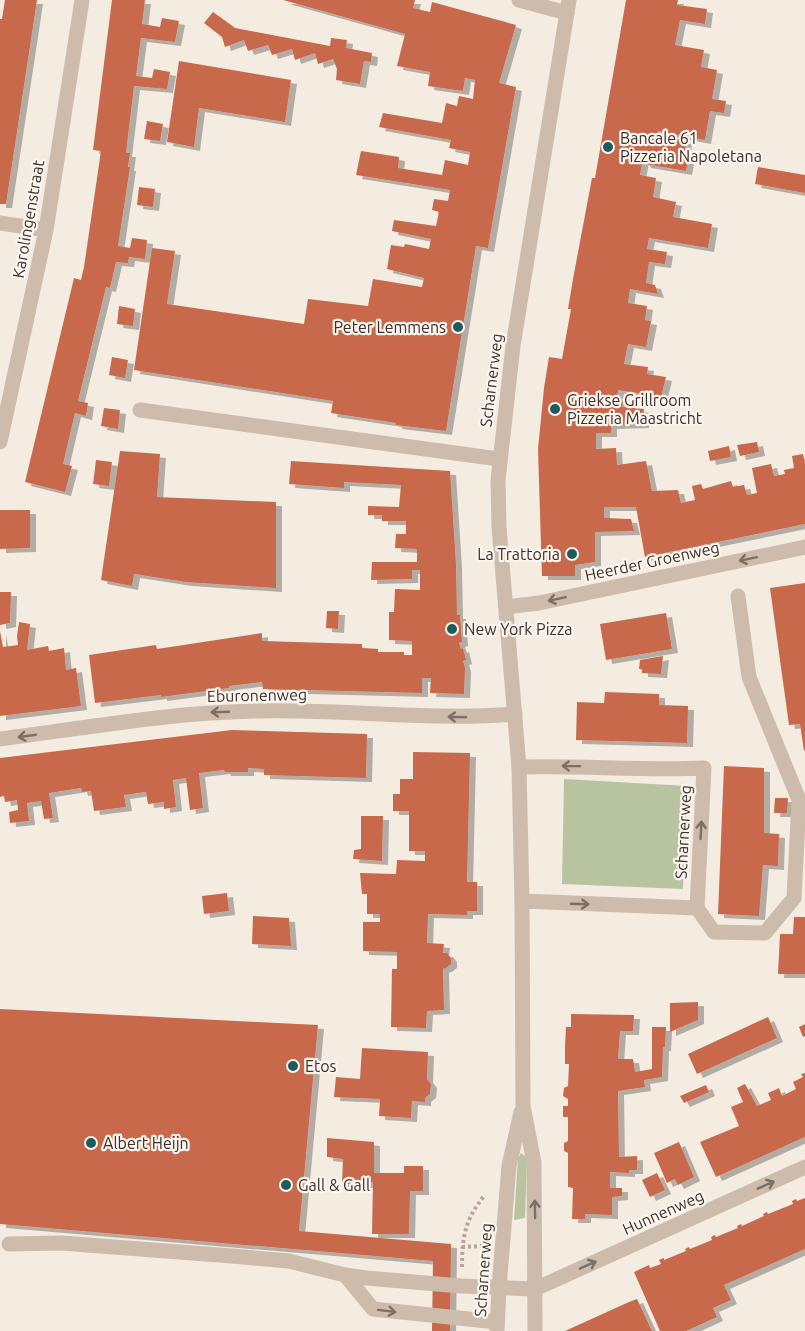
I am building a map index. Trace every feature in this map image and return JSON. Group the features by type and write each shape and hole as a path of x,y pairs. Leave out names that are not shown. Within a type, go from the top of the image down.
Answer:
{"street":[{"name":"Karolingenstraat","path":"0,442 46,230 82,0"},
{"path":"519,0 568,6"},
{"name":"Scharnerweg","path":"535,1331 534,1163 523,1106 519,767 499,527 500,459 517,324 568,6"},
{"path":"0,223 46,230"},
{"path":"140,410 500,459"},
{"name":"Heerder Groenweg","path":"506,607 539,603 805,547"},
{"path":"522,902 697,908 714,932 765,933 794,898 799,800 749,677 738,596"},
{"name":"Eburonenweg","path":"0,739 213,712 262,711 472,717 515,714"},
{"name":"Scharnerweg","path":"519,767 564,765 665,770 704,768 697,908"},
{"name":"Scharnerweg","path":"497,1326 509,1166 523,1106"},
{"name":"Hunnenweg","path":"535,1289 805,1167"},
{"path":"9,1244 61,1243 289,1261 345,1275 535,1289"},
{"path":"345,1275 373,1309 497,1326"}],"path":[{"name":"Scharnerweg","path":"462,1269 465,1230"}],"green space":[{"path":"564,779 687,786 683,889 562,884"},
{"path":"521,1153 527,1158 525,1218 514,1220 518,1158"}],"building":[{"path":"5,0 37,0 6,204 0,204 0,19 2,19"},
{"path":"112,0 145,0 142,24 160,27 162,18 179,21 175,42 141,38 136,76 152,78 154,69 170,72 167,89 134,86 126,153 130,153 128,167 130,167 118,246 130,248 132,238 147,240 145,259 129,257 128,263 116,262 110,288 106,287 78,401 88,403 86,416 75,413 63,464 72,466 65,492 25,482 74,278 81,280 84,267 101,151 93,150"},
{"path":"283,0 415,0 413,8 430,12 432,2 516,25 499,83 516,87 488,248 476,246 446,431 396,425 396,423 331,413 333,401 134,370 152,248 175,251 167,304 304,324 308,299 368,306 373,279 422,287 424,278 387,269 391,245 404,247 405,244 429,249 431,239 392,231 394,220 436,226 439,212 432,210 434,199 448,201 450,190 356,175 361,151 399,157 398,168 442,175 445,160 468,165 470,152 449,148 451,140 379,127 383,113 442,123 446,103 457,106 459,96 473,99 475,80 465,78 463,91 428,86 430,72 397,66 405,34"},
{"path":"626,0 678,0 677,5 707,9 705,24 680,20 675,45 704,50 701,67 717,70 712,99 726,101 724,113 710,111 705,140 658,131 657,136 686,140 685,153 689,154 686,171 645,164 643,159 640,175 656,178 653,197 676,202 673,217 712,224 708,248 649,238 647,249 667,252 665,264 649,262 646,283 655,285 658,294 630,289 628,303 647,306 645,320 651,321 646,347 628,344 624,364 648,367 647,374 666,377 661,397 618,390 617,400 623,401 622,407 644,409 643,424 611,425 611,433 596,433 596,449 616,448 617,465 646,461 652,491 678,490 681,503 695,500 692,486 701,484 703,489 731,481 733,487 744,485 747,495 757,493 752,468 771,464 774,476 785,474 784,470 794,468 792,456 803,454 805,524 645,557 636,507 604,507 604,518 631,519 634,531 595,532 595,562 575,565 575,576 542,576 538,449 544,388 549,357 562,359 571,309 568,309 573,279 592,178 595,178"},
{"path":"213,12 235,28 330,46 331,38 347,40 346,48 372,53 371,62 364,61 360,84 336,80 337,69 333,59 318,64 315,53 295,60 292,49 272,55 268,45 248,51 244,40 225,47 222,37 204,23"},
{"path":"179,61 291,80 285,122 199,108 194,147 167,142"},
{"path":"147,121 163,124 160,141 144,139"},
{"path":"758,167 805,175 805,193 755,184"},
{"path":"139,187 155,189 153,207 137,205"},
{"path":"119,306 135,309 133,326 117,324"},
{"path":"112,357 128,360 125,378 109,375"},
{"path":"104,408 120,410 118,429 101,426"},
{"path":"757,442 759,452 740,456 737,445"},
{"path":"729,446 731,457 710,461 708,451"},
{"path":"120,451 160,454 157,497 276,502 276,588 186,582 134,574 132,586 101,580"},
{"path":"96,460 112,462 109,486 93,484"},
{"path":"291,461 450,471 457,615 460,615 462,642 459,643 466,660 463,661 464,694 430,693 431,678 422,678 422,693 263,689 262,682 161,697 161,695 95,703 89,655 156,645 157,649 262,633 262,641 362,644 362,648 378,649 378,652 404,652 404,655 412,655 412,641 389,640 389,612 394,612 395,589 420,590 420,570 412,570 412,579 371,580 372,562 417,562 417,549 395,548 396,534 406,534 406,521 382,521 382,515 368,515 368,506 399,507 401,485 344,482 344,488 289,484"},
{"path":"0,510 30,510 30,548 0,549"},
{"path":"805,583 804,751 800,724 789,725 770,588"},
{"path":"0,592 11,592 10,623 0,625"},
{"path":"327,611 339,611 338,629 326,628"},
{"path":"666,613 672,649 606,660 600,624"},
{"path":"19,622 30,624 27,650 48,646 49,651 64,648 66,670 76,668 81,706 0,716 0,631 3,647 18,645"},
{"path":"663,656 661,674 642,673 642,669 639,669 640,660"},
{"path":"605,692 659,694 659,705 688,706 687,743 576,740 577,702 604,703"},
{"path":"232,730 367,734 366,778 264,775 264,769 248,768 248,772 225,772 224,770 199,773 203,808 190,810 186,778 173,780 176,807 164,809 164,802 148,804 146,792 124,795 126,807 94,811 91,791 82,792 81,788 49,793 53,818 44,819 41,801 27,803 29,821 10,823 9,812 18,810 17,800 5,802 4,796 0,797 0,758"},
{"path":"413,752 470,753 467,882 477,882 477,911 467,911 467,915 428,914 427,943 444,944 443,953 447,953 451,958 451,964 443,970 444,1010 427,1011 426,1028 391,1027 392,969 397,969 397,952 363,951 363,922 380,922 380,914 367,914 367,894 362,894 360,873 396,874 397,860 425,861 425,851 409,851 409,811 393,811 393,794 400,794 400,779 413,779"},
{"path":"724,766 764,768 764,833 779,834 778,866 763,865 759,916 718,914"},
{"path":"775,798 788,798 787,813 774,813"},
{"path":"361,816 383,816 382,861 353,859 354,850 361,849"},
{"path":"227,893 229,911 204,914 202,896"},
{"path":"253,916 289,918 291,946 252,944"},
{"path":"794,917 805,917 805,974 778,974 780,934 793,934"},
{"path":"698,1002 698,1020 670,1032 670,1003"},
{"path":"0,1009 318,1025 299,1231 451,1244 450,1331 432,1331 433,1261 0,1224"},
{"path":"571,1014 634,1015 633,1031 620,1031 618,1059 633,1059 635,1072 652,1069 652,1027 666,1027 662,1077 644,1080 645,1087 618,1091 619,1157 637,1156 637,1170 629,1170 629,1173 610,1172 610,1188 622,1188 622,1196 612,1197 612,1215 585,1214 585,1219 572,1219 573,1188 568,1187 568,1153 564,1151 564,1143 568,1141 568,1117 563,1117 563,1106 568,1106 568,1099 563,1096 564,1088 568,1086 569,1064 565,1064 565,1046 566,1027 571,1027"},
{"path":"768,1017 777,1038 697,1074 688,1054"},
{"path":"805,1024 805,1036 803,1037 799,1027"},
{"path":"362,1048 428,1052 427,1079 431,1084 430,1094 425,1098 425,1102 412,1101 411,1118 379,1116 380,1099 334,1097 336,1077 360,1079"},
{"path":"805,1073 805,1137 716,1177 700,1142 739,1126 731,1107 743,1102 737,1088 745,1084 757,1106 771,1100 768,1093 779,1088 782,1096 796,1089 793,1082 803,1077 801,1074"},
{"path":"706,1085 709,1092 684,1103 680,1096"},
{"path":"327,1138 374,1142 374,1173 404,1173 404,1166 423,1166 423,1191 410,1191 409,1234 372,1234 373,1182 342,1184 343,1159 327,1157"},
{"path":"679,1142 694,1177 678,1185 675,1179 667,1183 654,1153"},
{"path":"657,1173 665,1190 650,1197 642,1180"},
{"path":"805,1198 805,1249 724,1285 731,1300 713,1308 717,1317 686,1331 660,1331 634,1272 649,1265 650,1268 661,1264 659,1260 712,1240 711,1237 738,1228 737,1226 764,1216 763,1214 767,1212 768,1214 793,1204 792,1201 796,1199 797,1201"},
{"path":"637,1299 652,1331 565,1331 629,1302"}],"place":[{"name":"Bancale 61 Pizzeria Napoletana","path":"608,147"},
{"name":"Peter Lemmens","path":"458,327"},
{"name":"Griekse Grillroom Pizzeria Maastricht","path":"555,409"},
{"name":"La Trattoria","path":"572,554"},
{"name":"New York Pizza","path":"452,629"},
{"name":"Etos","path":"293,1066"},
{"name":"Albert Heijn","path":"91,1143"},
{"name":"Gall & Gall","path":"286,1185"}]}
